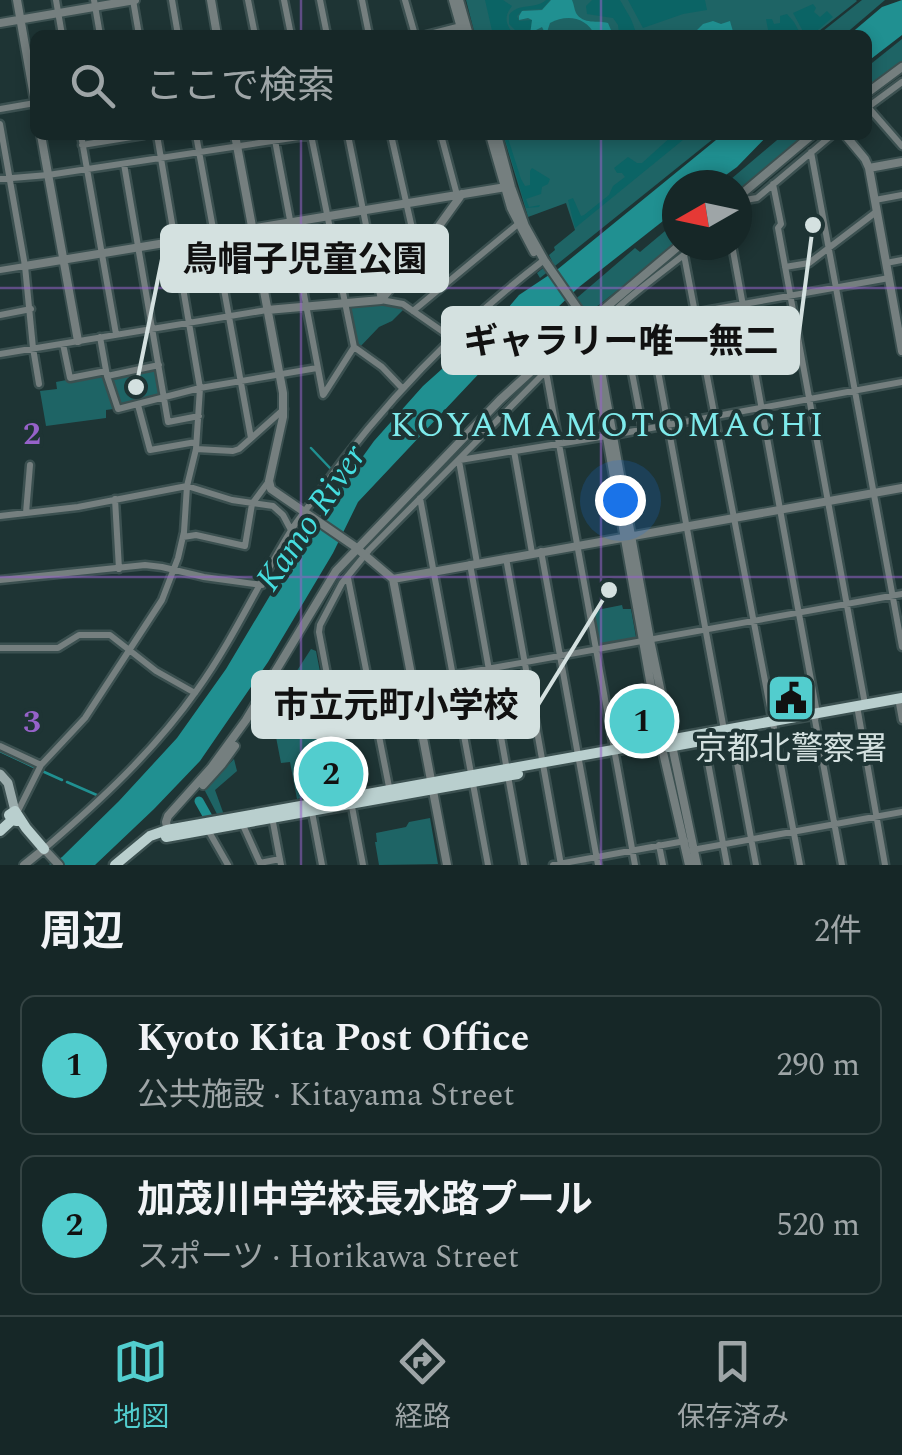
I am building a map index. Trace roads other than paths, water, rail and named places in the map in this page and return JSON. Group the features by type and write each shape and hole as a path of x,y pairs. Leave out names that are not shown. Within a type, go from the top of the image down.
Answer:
{"main road":[{"path":"116,865 150,836 169,832 900,701"},
{"path":"666,744 704,741 728,733"},
{"path":"0,774 8,783 16,818 45,850"},
{"path":"0,830 16,818"},
{"path":"124,865 169,832 208,830 241,821"}],"street":[{"path":"17,0 30,75"},
{"path":"56,0 61,30"},
{"path":"0,23 94,3 134,0 138,30"},
{"path":"172,0 177,30"},
{"path":"211,0 216,30"},
{"path":"248,0 254,30"},
{"path":"284,0 290,30"},
{"path":"320,0 326,30"},
{"path":"362,0 369,30"},
{"path":"405,0 414,30"},
{"path":"456,0 465,30"},
{"path":"94,3 99,30"},
{"path":"872,89 902,68"},
{"path":"872,104 901,85"},
{"path":"0,109 30,103"},
{"path":"872,112 902,146"},
{"path":"0,124 25,266 40,384"},
{"path":"42,140 78,341"},
{"path":"81,140 116,334"},
{"path":"82,145 113,140"},
{"path":"16,818 40,765 85,718 162,600 176,570 183,537 200,388 158,140"},
{"path":"197,140 251,438"},
{"path":"183,537 245,546 252,502 268,481 284,409 237,140"},
{"path":"0,179 124,164 266,140"},
{"path":"274,140 323,396 354,347"},
{"path":"312,140 354,347 402,388"},
{"path":"349,140 381,300"},
{"path":"391,140 418,256"},
{"path":"443,140 460,195"},
{"path":"495,140 518,224 594,333 666,744 697,865"},
{"path":"752,185 806,140"},
{"path":"752,199 826,140"},
{"path":"849,140 869,168 888,278 898,304 902,351"},
{"path":"812,152 902,647"},
{"path":"869,168 902,162"},
{"path":"124,164 168,422 199,416"},
{"path":"773,184 847,605 885,865"},
{"path":"0,270 508,187"},
{"path":"508,187 543,263"},
{"path":"381,300 418,256 460,195"},
{"path":"875,200 902,195"},
{"path":"785,267 810,263 876,212"},
{"path":"413,311 518,224"},
{"path":"363,865 320,625 359,550 486,414 583,320 662,259"},
{"path":"169,832 168,816 211,768 246,720 322,591 341,566 420,497 546,371 678,260"},
{"path":"685,260 800,865"},
{"path":"735,260 842,865"},
{"path":"886,263 902,260"},
{"path":"24,865 109,793 195,694 291,530 366,429 452,338 543,263"},
{"path":"594,333 888,278"},
{"path":"0,354 268,310 381,300 403,304 452,338"},
{"path":"0,315 30,310"},
{"path":"649,322 706,630 756,865"},
{"path":"624,326 642,430"},
{"path":"100,337 118,409 200,388 317,368"},
{"path":"63,344 70,378 159,365"},
{"path":"546,371 635,865"},
{"path":"458,460 902,382"},
{"path":"138,405 150,450 196,446 233,451 284,409"},
{"path":"514,451 560,656 597,861"},
{"path":"458,460 489,669 524,865"},
{"path":"26,513 30,465"},
{"path":"268,481 272,489 393,579 447,865"},
{"path":"0,516 78,507 187,486 232,500 274,506 291,530"},
{"path":"393,579 902,488"},
{"path":"420,497 488,865"},
{"path":"115,499 119,569"},
{"path":"506,558 561,864"},
{"path":"0,580 144,565 204,578 262,584"},
{"path":"348,577 390,794"},
{"path":"332,697 902,594"},
{"path":"0,648 58,648 79,635 110,635 156,671 195,694"},
{"path":"900,701 902,720"},
{"path":"704,741 726,865"},
{"path":"0,746 40,765"},
{"path":"311,808 322,865"},
{"path":"553,865 597,861 659,846 752,840 902,812"},
{"path":"241,821 260,863 281,862 272,815"},
{"path":"208,830 228,865"},
{"path":"689,845 690,865"},
{"path":"659,846 663,865"},
{"path":"45,850 60,865"}],"waterway":[{"name":"Kamo River","path":"311,448 330,468"},
{"path":"0,751 36,768"},
{"path":"42,771 62,780"},
{"path":"67,782 99,796"},
{"path":"199,801 208,817"}],"place":[{"name":"ギャラリー唯一無二","path":"813,225"},
{"name":"鳥帽子児童公園","path":"136,387"},
{"name":"市立元町小学校","path":"609,590"},
{"name":"京都北警察署","path":"791,698"},
{"name":"Kyoto Kita Post Office","path":"642,721"},
{"name":"加茂川中学校長水路プール","path":"331,774"}],"district":[{"name":"KOYAMAMOTOMACHI","path":"608,424"}]}
